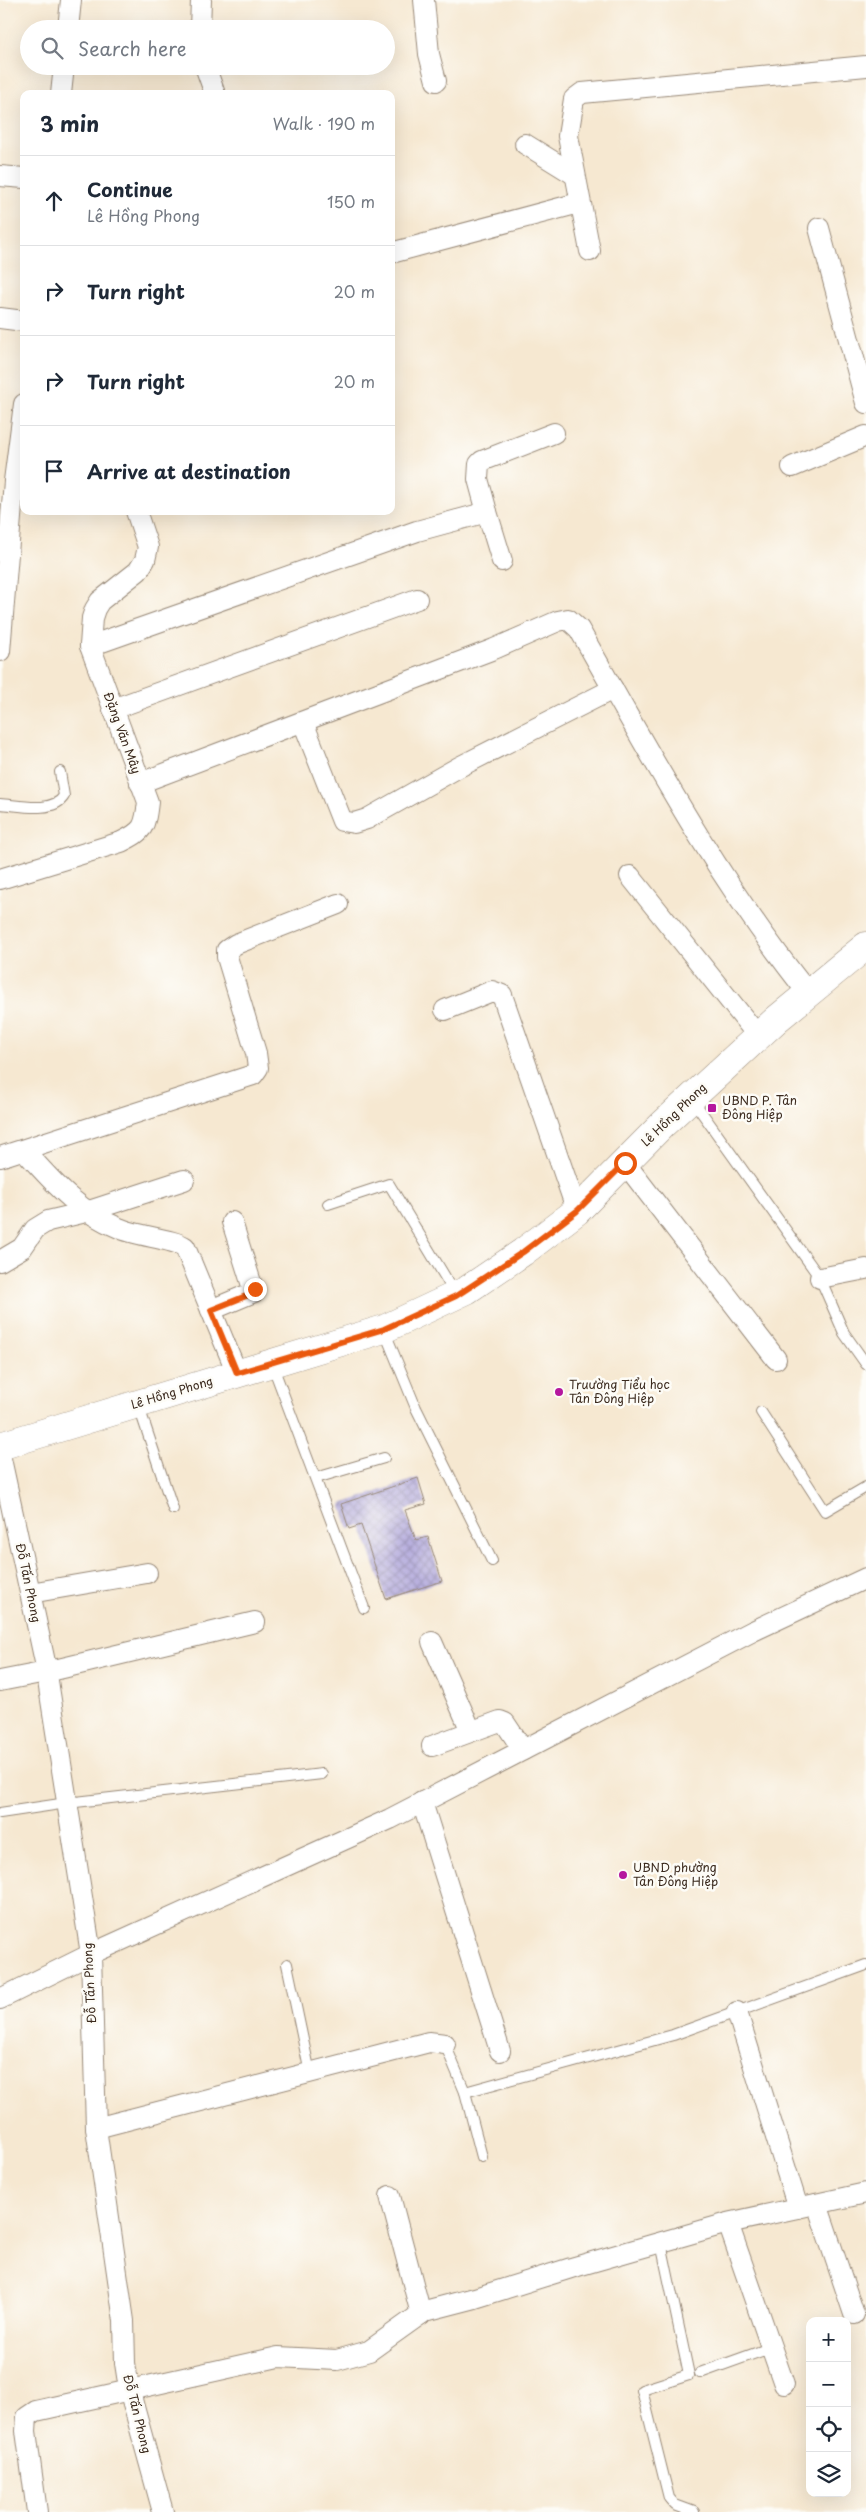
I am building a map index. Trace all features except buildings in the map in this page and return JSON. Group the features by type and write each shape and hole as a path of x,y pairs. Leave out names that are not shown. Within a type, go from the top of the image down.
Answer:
{"main road":[{"name":"Lê Hồng Phong","path":"0,1446 384,1329 456,1296 504,1266 577,1211 758,1036 866,946"}],"street":[{"path":"69,20 71,0"},
{"path":"200,20 201,0"},
{"path":"424,0 430,54 436,81"},
{"path":"590,251 579,203 568,124 574,99 582,92 866,66"},
{"path":"61,90 63,75"},
{"path":"208,75 214,90"},
{"path":"525,144 575,176"},
{"path":"0,176 20,178"},
{"path":"395,251 579,203"},
{"path":"819,228 866,403"},
{"path":"0,318 20,320"},
{"path":"0,651 7,482 20,422"},
{"path":"502,561 478,479 479,464 482,461 554,433"},
{"path":"792,466 866,436"},
{"path":"90,646 417,531 487,512"},
{"name":"Đặng Văn Mây","path":"0,879 121,842 139,833 146,819 148,802 90,646 92,618 100,601 138,571 144,560 148,547 137,515"},
{"path":"113,709 417,599"},
{"path":"140,783 494,649 558,621 568,620 579,629 686,817 781,960 808,993"},
{"path":"303,722 342,821 354,823 367,819 459,767 613,689"},
{"path":"630,876 758,1036"},
{"path":"0,1157 253,1075 258,1068 256,1053 227,957 227,950 236,944 338,904"},
{"path":"445,1010 492,991 502,995 577,1211"},
{"path":"24,1150 67,1196 86,1212 118,1228 142,1236 178,1241 185,1247 237,1373"},
{"path":"625,1163 776,1359"},
{"path":"0,1261 22,1248 40,1224 63,1216 86,1212 184,1180"},
{"path":"211,1310 254,1292 232,1222"},
{"path":"820,1278 866,1269"},
{"name":"Đỗ Tấn Phong","path":"0,1454 46,1672 91,1954 96,2128 124,2321 128,2389 163,2512"},
{"path":"30,1593 147,1573"},
{"path":"0,1999 91,1954 422,1802 754,1631 866,1578"},
{"path":"0,1681 46,1672 254,1622"},
{"path":"432,1642 471,1731"},
{"path":"432,1746 500,1721 505,1723 523,1750"},
{"path":"422,1802 500,2051"},
{"path":"737,2012 807,2206 854,2314"},
{"path":"96,2128 429,2042 445,2044"},
{"path":"37,2512 26,2430 27,2417 36,2410 278,2357 336,2360 369,2351 421,2314 728,2223 866,2193"},
{"path":"390,2196 421,2314"},
{"path":"728,2223 784,2384"}],"lane":[{"path":"0,804 36,807 56,804 64,796 60,772"},
{"path":"692,1098 820,1278 844,1333 866,1364"},
{"path":"328,1204 389,1184 456,1296"},
{"path":"384,1329 416,1408 492,1561"},
{"path":"272,1363 364,1608"},
{"path":"137,1404 174,1509"},
{"path":"761,1412 825,1511 866,1487"},
{"path":"316,1478 384,1458"},
{"path":"0,1813 67,1803 322,1774"},
{"path":"287,1964 310,2073"},
{"path":"465,2092 673,2035 866,1965"},
{"path":"445,2044 465,2092 482,2157"},
{"path":"661,2243 689,2375 642,2390 669,2498 675,2505 694,2512"},
{"path":"700,2373 770,2348"}],"place":[{"name":"UBND P. Tân Đông Hiệp","path":"712,1108"},
{"name":"Truường Tiểu học Tân Đông Hiệp","path":"559,1392"},
{"name":"UBND phường Tân Đông Hiệp","path":"623,1875"}],"route":[{"path":"255,1289 251,1294 211,1310 237,1373 384,1329 456,1296 523,1252 577,1211 625,1163"}]}
